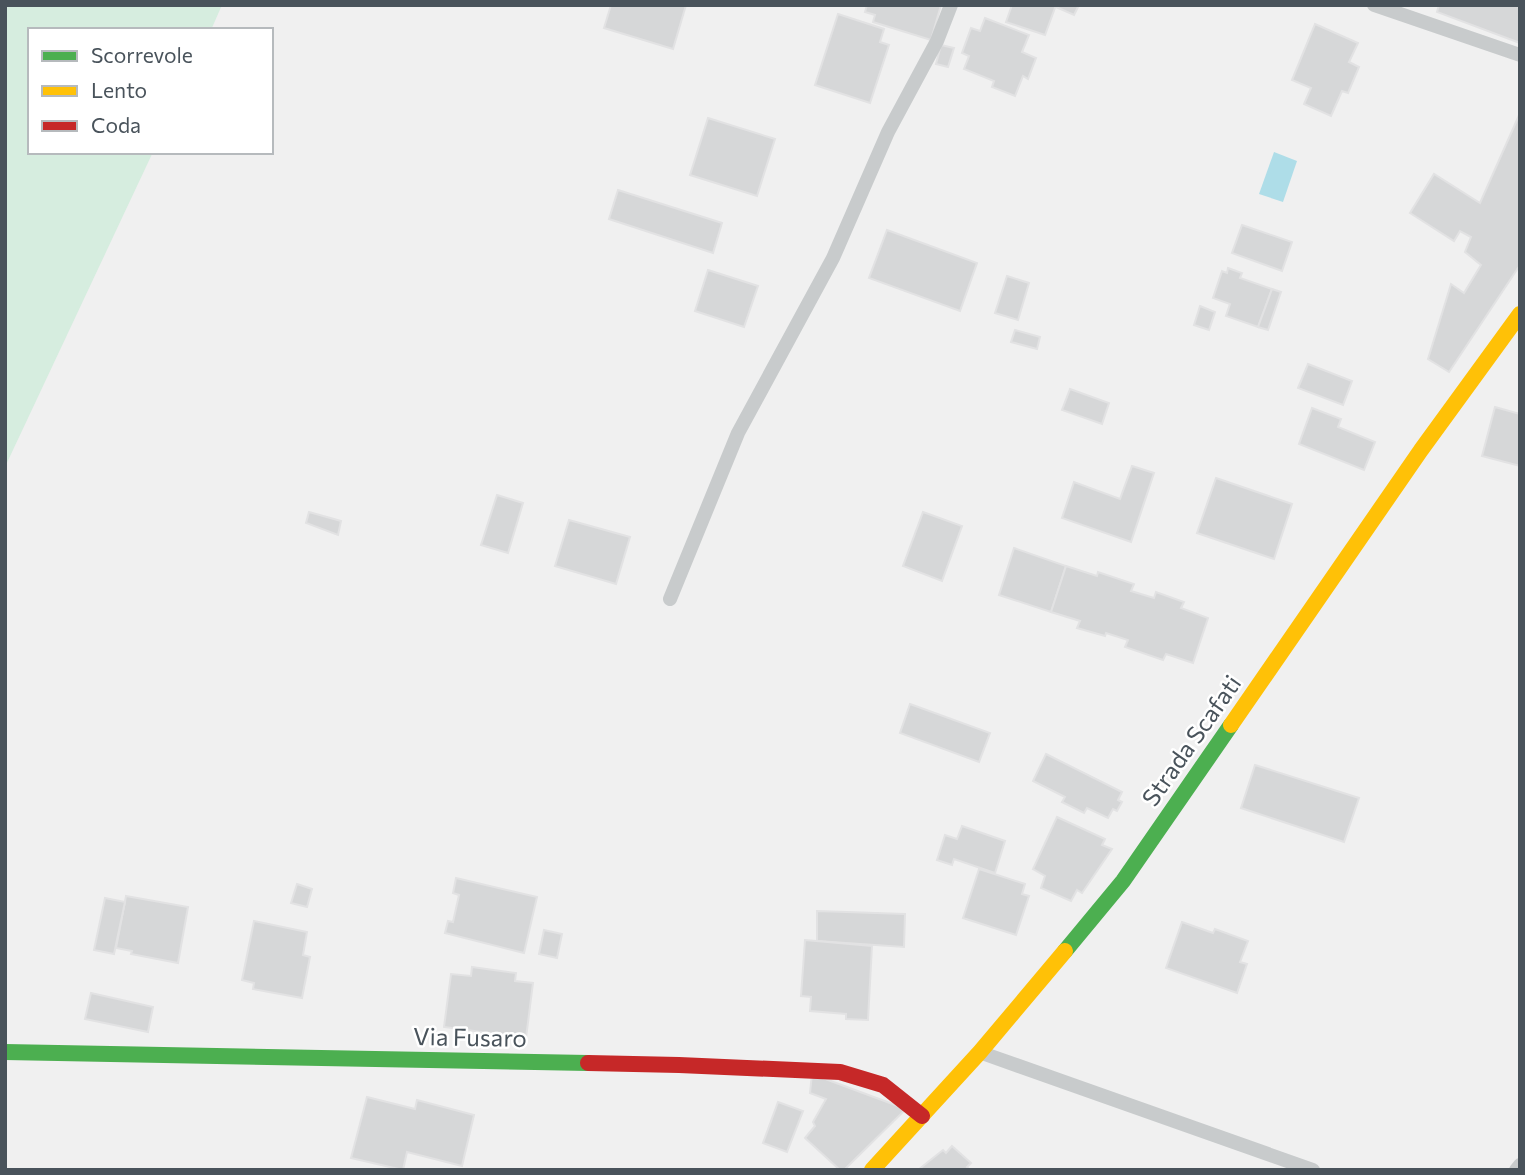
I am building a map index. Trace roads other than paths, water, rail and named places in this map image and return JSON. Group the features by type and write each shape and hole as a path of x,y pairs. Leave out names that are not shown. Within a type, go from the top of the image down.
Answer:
{"street":[{"name":"Strada Scafati","path":"872,1170 981,1052 1123,881 1421,450 1520,314"},
{"name":"Via Fusaro","path":"5,1052 679,1065 840,1072 883,1085 922,1116"}],"lane":[{"path":"670,599 738,433 833,258 888,132 937,41 951,5"},
{"path":"1374,5 1520,55"},
{"path":"981,1052 1313,1170"},
{"path":"1516,1170 1520,1165"}],"water":[{"path":"1274,152 1297,161 1283,202 1259,194"}]}
